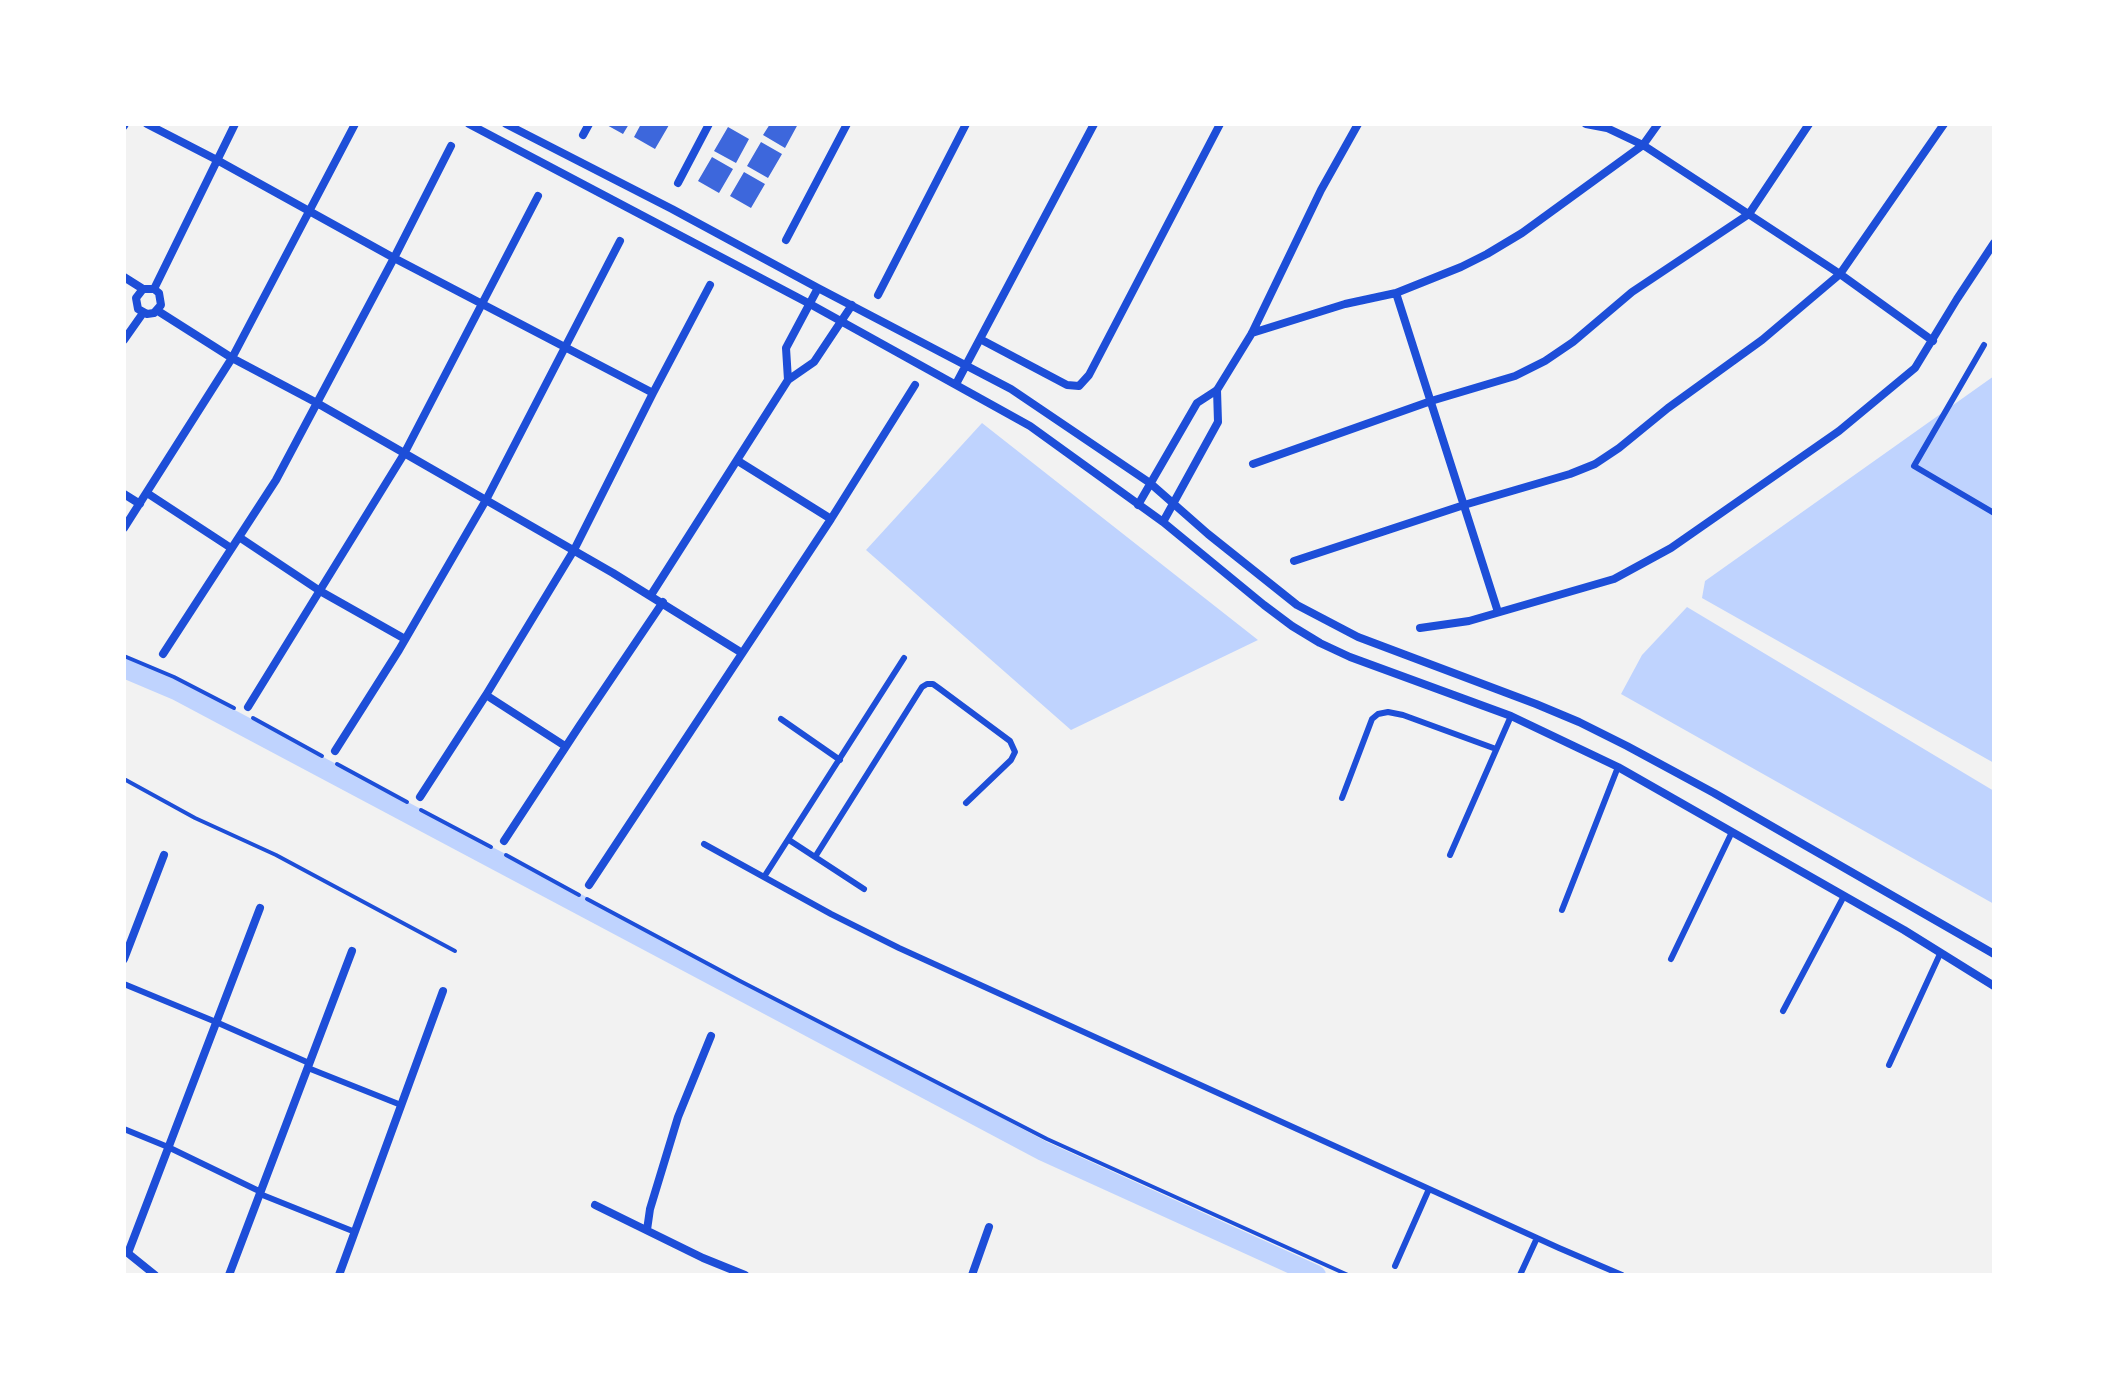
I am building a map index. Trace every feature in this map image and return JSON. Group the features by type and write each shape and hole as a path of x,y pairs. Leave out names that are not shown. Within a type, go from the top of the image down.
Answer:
{"street":[{"path":"147,124 653,393"},
{"path":"154,289 235,124"},
{"path":"124,528 232,358 355,124"},
{"path":"469,124 810,304 1030,426 1163,522 1292,626 1320,643 1511,716 1618,767 1904,930 1994,986"},
{"path":"506,124 967,365 1039,406 1150,483 1297,605 1358,637 1565,716 1627,746 1994,954"},
{"path":"583,135 589,124"},
{"path":"678,183 709,124"},
{"path":"786,240 847,124"},
{"path":"878,295 966,124"},
{"path":"956,384 1094,124"},
{"path":"980,339 1067,385 1079,386 1089,375 1220,124"},
{"path":"1138,505 1197,403 1217,390 1252,333 1321,190 1358,124"},
{"path":"1586,124 1608,126 1643,145 1840,274 1933,341"},
{"path":"1252,333 1345,304 1396,293 1461,267 1522,233 1643,145 1658,124"},
{"path":"1253,464 1431,401 1515,376 1545,361 1573,342 1632,292 1749,214 1809,124"},
{"path":"1294,561 1570,474 1595,464 1619,448 1762,340 1840,274 1944,124"},
{"path":"163,654 276,480 451,146"},
{"path":"248,707 404,454 538,196"},
{"path":"663,227 672,209"},
{"path":"335,751 486,500 620,241"},
{"path":"1420,628 1469,621 1614,579 1671,548 1839,431 1915,368 1994,243"},
{"path":"124,277 143,289 154,289 159,293 161,305 158,311 143,313 136,304 136,298 143,289"},
{"path":"420,797 574,550 710,285"},
{"path":"788,380 786,348 818,288"},
{"path":"1396,293 1498,612"},
{"path":"651,595 788,380 814,362 852,305"},
{"path":"158,311 232,358 317,403 663,602 742,653"},
{"path":"124,340 143,313"},
{"path":"589,885 831,519 915,385"},
{"path":"1163,522 1218,422 1217,390"},
{"path":"738,461 831,519"},
{"path":"147,493 231,548"},
{"path":"124,494 140,504"},
{"path":"239,537 320,591 405,639"},
{"path":"504,841 663,602"},
{"path":"486,695 565,746"},
{"path":"124,959 164,855"},
{"path":"155,1275 126,1251 260,908"},
{"path":"229,1275 352,951"},
{"path":"339,1275 443,991"},
{"path":"647,1230 650,1209 678,1117 711,1036"},
{"path":"595,1205 745,1275"},
{"path":"972,1275 989,1227"}],"lane":[{"path":"1984,345 1914,466 1994,513"},
{"path":"764,877 904,658"},
{"path":"815,857 922,687 927,684 933,684 1010,741 1015,752 1011,760 966,803"},
{"path":"1342,798 1372,719 1378,714 1403,715 1496,749"},
{"path":"1450,855 1511,716"},
{"path":"781,719 840,760"},
{"path":"1562,910 1618,767"},
{"path":"1671,959 1732,832"},
{"path":"789,840 864,889"},
{"path":"704,844 899,948 1622,1275"},
{"path":"1783,1011 1844,896"},
{"path":"1889,1065 1940,954"},
{"path":"124,984 401,1105"},
{"path":"124,1129 168,1147 260,1193 355,1232"},
{"path":"1395,1266 1429,1189"},
{"path":"1520,1275 1537,1238"}],"path":[{"path":"124,656 200,689 408,802"},
{"path":"124,779 195,818 276,855 455,951"},
{"path":"422,810 492,848"},
{"path":"505,855 740,981 1047,1139 1348,1275"}],"water":[{"path":"1994,376 1994,763 1702,598 1705,581"},
{"path":"982,423 1258,640 1071,730 866,550"},
{"path":"1687,607 1994,791 1994,904 1621,694 1642,655"}],"building":[{"path":"605,124 629,124 623,134"},
{"path":"641,124 669,125 655,149 634,137"},
{"path":"770,124 798,124 785,148 763,135"},
{"path":"728,127 749,139 736,163 714,151"},
{"path":"761,142 782,154 768,178 747,166"},
{"path":"712,157 733,169 719,193 698,181"},
{"path":"744,172 765,184 751,208 730,196"}],"waterway":[{"path":"124,668 176,690 1043,1151 1316,1275"}]}
